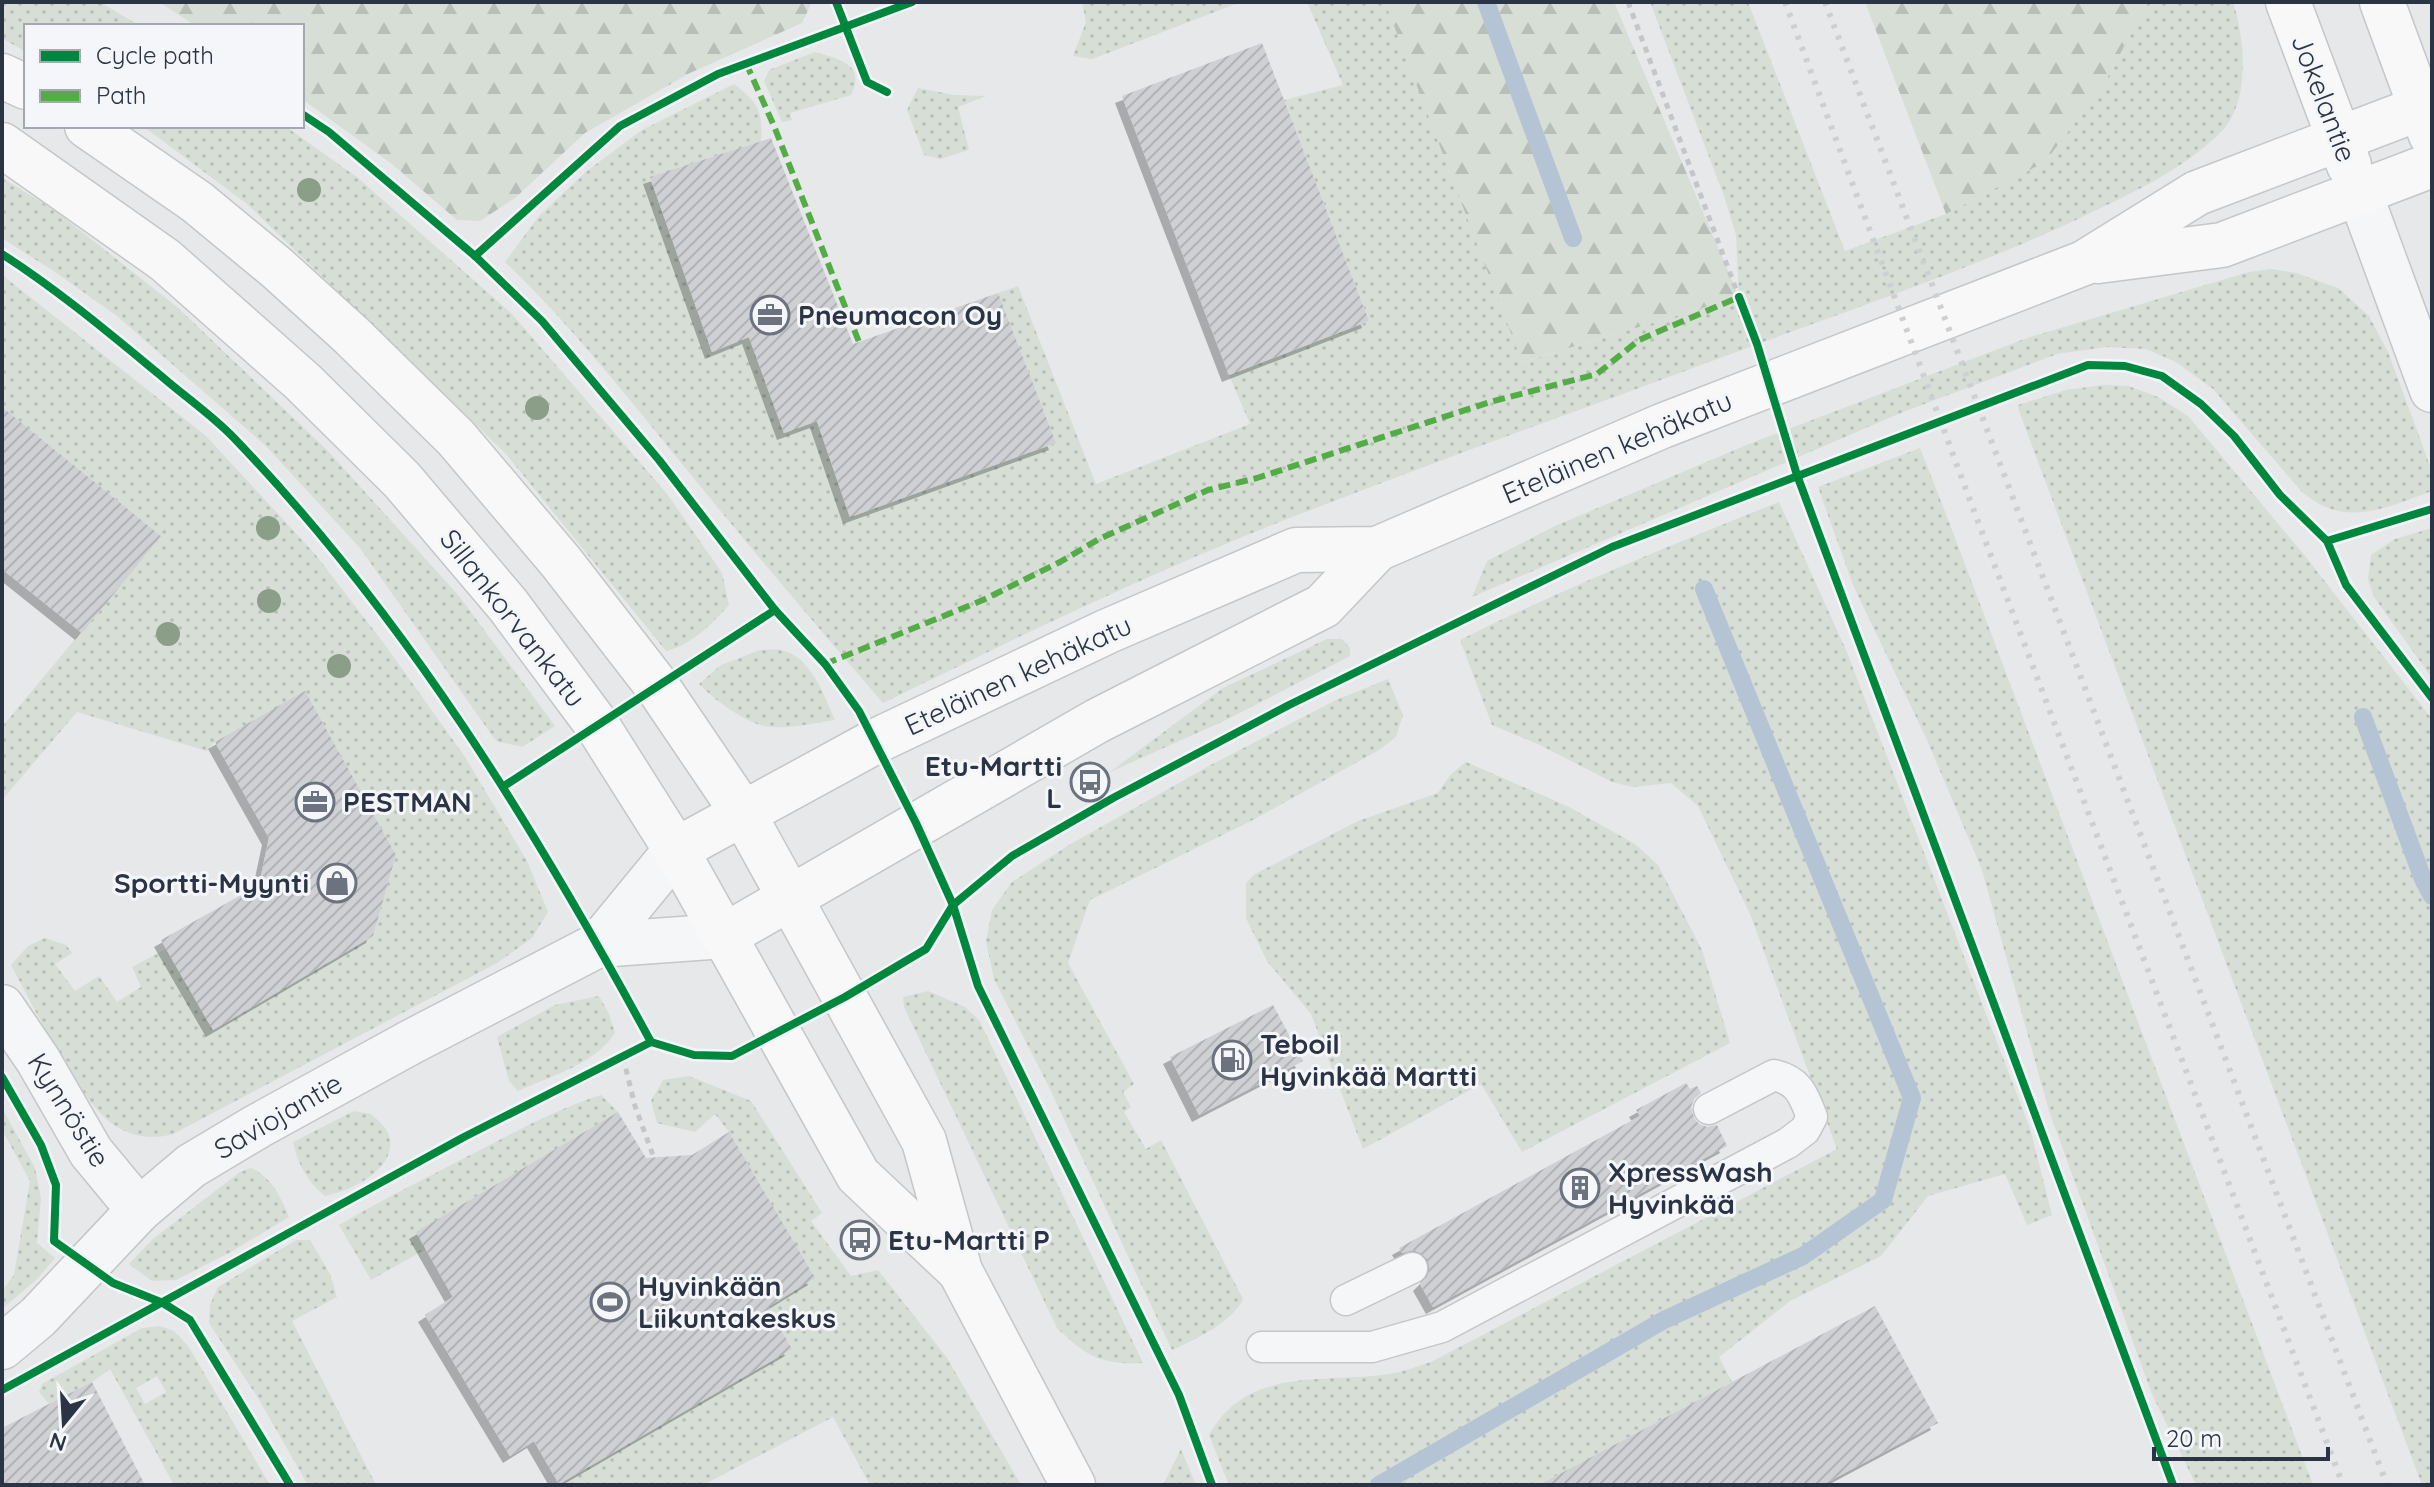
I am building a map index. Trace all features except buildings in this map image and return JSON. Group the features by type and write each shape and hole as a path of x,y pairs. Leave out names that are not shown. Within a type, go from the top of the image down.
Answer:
{"main road":[{"name":"Jokelantie","path":"2288,2 2360,194"},
{"path":"2382,2 2429,117"},
{"path":"2,76 24,86"},
{"name":"Eteläinen kehäkatu","path":"676,850 905,727 1108,631 1296,550 1377,549 1662,426 2084,263 2197,193 2339,139 2429,117"},
{"name":"Sillankorvankatu","path":"90,128 197,202 277,268 456,438 561,562 657,686 743,813 924,1141 960,1271 1073,1485"},
{"name":"Sillankorvankatu","path":"2,145 165,260 303,382 402,480 517,616 597,725 676,850 858,1175 960,1271"},
{"name":"Eteläinen kehäkatu","path":"2084,263 2222,245 2432,165"},
{"name":"Eteläinen kehäkatu","path":"724,936 1097,721 1323,606 1377,549"}],"street":[{"path":"2360,194 2432,390"},
{"name":"Saviojantie","path":"2,1347 38,1317 139,1210 191,1166 411,1042 598,945 676,850"},
{"name":"Saviojantie","path":"598,945 724,936"},
{"name":"Kynnöstie","path":"2,1007 38,1060 91,1152 139,1210"}],"lane":[{"path":"1262,1347 1372,1347 1442,1327 1788,1143 1805,1130 1812,1117 1801,1089 1789,1079 1774,1075 1709,1109"},
{"path":"1346,1300 1412,1268"}],"path":[{"path":"1628,2 1743,309"},
{"path":"2317,532 2327,541 2346,585 2432,698"},
{"path":"2327,541 2342,536"},
{"path":"610,1063 637,1050"},
{"path":"623,1057 635,1106 654,1158"}],"green space":[{"path":"2,2 100,2 137,24 24,24 24,51 2,38"},
{"path":"159,2 812,2 802,23 690,73 585,133 515,198 480,221 457,220 392,164 304,100 304,24 193,24"},
{"path":"1082,2 1241,2 1092,59 1073,56 1086,22"},
{"path":"1307,2 1385,2 1523,362 1739,297 1736,235 1650,2 1748,2 1845,251 1946,214 2045,162 2104,84 2148,2 2233,2 2243,70 2237,104 2221,132 2171,171 2078,219 1945,275 1262,529 1118,591 883,703 596,360 505,262 539,216 587,171 642,130 734,84 749,97 760,114 761,141 650,178 712,351 749,337 784,433 817,421 849,516 1056,443 998,293 1018,286 1096,484 1250,424 1229,375 1369,321 1284,100 1343,85"},
{"path":"1385,2 1614,2 1739,297 1522,362"},
{"path":"1865,2 2148,2 2104,84 2045,162 1946,214"},
{"path":"815,52 848,64 855,76 851,95 790,113 792,120 782,122 764,81 769,70"},
{"path":"918,88 954,95 986,96 958,107 969,150 940,159 924,155 907,110"},
{"path":"146,128 288,128 358,178 512,314 667,494 722,573 729,605 692,639 666,651 506,454 247,204"},
{"path":"2,178 53,209 177,307 327,450 459,596 555,726 522,747 496,741 360,548 265,445 117,316 2,238"},
{"path":"2272,269 2296,273 2338,288 2369,316 2388,352 2422,444 2432,472 2432,491 2366,512 2334,510 2318,503 2302,492 2213,389 2176,362 2146,349 2106,347 2057,354 1903,412 1472,597 1487,561 1555,526 1749,444 2027,338 2249,272"},
{"path":"2,275 206,436 315,554 465,757 527,861 548,912 532,938 497,963 165,1136 128,1132 100,1113 72,1075 11,965 28,946 45,938 66,945 72,953 55,964 75,991 99,976 117,1002 141,987 132,967 166,949 213,1029 373,936 396,855 305,692 215,742 207,751 77,712 2,800 2,727 161,536 2,407"},
{"path":"2103,385 2128,386 2158,397 2188,416 2305,556 2432,719 2432,1485 2422,1485 2019,411 2018,405 2066,390"},
{"path":"1920,448 2313,1485 2196,1485 2152,1394 2049,1111 1982,870 1927,740 1853,585 1818,487"},
{"path":"1779,502 1846,650 2030,1128 2052,1215 2027,1225 2005,1174 1928,1196 1881,1256 1790,1301 1719,1357 1732,1382 1539,1485 1229,1485 1209,1435 1225,1413 1244,1397 1289,1382 1389,1374 1431,1362 1837,1149 1750,914 1698,806 1671,783 1633,787 1612,782 1540,745 1492,725 1460,640 1578,585"},
{"path":"2432,528 2432,678 2374,597 2368,579 2371,555 2395,539"},
{"path":"1327,639 1342,639 1350,648 1350,656 1226,720 1110,772 1223,688"},
{"path":"760,650 780,650 800,659 821,688 835,720 788,727 761,725 728,708 699,684 721,665"},
{"path":"1388,679 1403,715 1396,737 1379,750 1251,821 1090,900 1068,963 1134,1084 1123,1092 1131,1107 1124,1112 1146,1149 1161,1140 1243,1299 1222,1323 1172,1350 1048,1085 994,979 986,941 992,910 1012,882 1069,845 1209,766 1336,700"},
{"path":"1466,762 1569,807 1635,844 1658,865 1702,950 1730,1043 1522,1152 1481,1084 1363,1149 1311,1014 1267,961 1246,918 1246,883 1255,874 1358,821 1438,793 1451,774"},
{"path":"928,991 965,1007 979,1020 1143,1363 1095,1357 1057,1328 904,1007 903,997"},
{"path":"599,996 615,1033 606,1044 571,1068 518,1091 509,1081 497,1037 555,1005"},
{"path":"689,1076 751,1101 822,1213 811,1221 851,1276 878,1270 947,1358 1021,1485 870,1485 833,1417 703,1485 557,1485 792,1349 768,1307 814,1278 729,1132 715,1114 695,1132 657,1123 651,1101 663,1080"},
{"path":"601,1095 618,1112 417,1232 426,1249 371,1280 339,1225 526,1127"},
{"path":"2,1108 35,1168 41,1198 37,1243 55,1258 36,1280 2,1309 2,1291 14,1275 30,1181 2,1130"},
{"path":"354,1111 371,1114 385,1128 390,1146 387,1157 381,1167 360,1183 325,1196 304,1172 293,1142"},
{"path":"251,1168 270,1182 289,1217 176,1280 152,1281 129,1264 153,1239 240,1172"},
{"path":"296,1240 310,1240 330,1274 337,1297 292,1321 376,1485 308,1485 258,1398 209,1323 210,1305 218,1287"},
{"path":"160,1326 174,1331 188,1346 270,1485 174,1485 110,1369 49,1404 39,1392 42,1384 142,1328","holes":["157,1376 166,1392 145,1404 136,1388"]},
{"path":"1181,1449 1196,1485 1163,1485"}],"waterway":[{"path":"1486,2 1573,238"},
{"path":"1379,1485 1664,1320 1803,1256 1883,1200 1912,1098 1704,589"},
{"path":"2363,717 2432,896"}],"railway":[{"path":"1785,2 2343,1485"},
{"path":"1825,2 2387,1485"}],"marked path":[{"path":"746,63 859,342"},
{"path":"825,664 983,600 1099,539 1208,490 1257,478 1490,402 1597,374 1639,340 1739,297"}],"cycle path":[{"path":"836,2 867,82 887,92"},
{"path":"475,256 620,126 718,74 912,2"},
{"path":"304,115 329,132 475,256 542,321 659,460 775,610 825,664 859,711 916,823 953,905 978,986 1179,1395 1212,1485"},
{"path":"2,254 83,312 207,413 296,506 355,577 410,650 513,803 651,1042"},
{"path":"1739,297 1757,344 1797,475 2173,1485"},
{"path":"2,1390 464,1137 651,1042 694,1055 732,1056 845,997 926,949 953,905 1012,856 1113,798 1289,705 1612,547 2088,365 2125,366 2162,376 2201,404 2234,436 2280,495 2327,541 2432,509"},
{"path":"2327,541 2346,585 2432,698"},
{"path":"504,786 775,610"},
{"path":"2,1077 41,1145 56,1185 54,1241 113,1283 163,1303 190,1320 290,1485"}],"place":[{"name":"Pneumacon Oy","path":"770,315"},
{"name":"Etu-Martti L","path":"1090,782"},
{"name":"PESTMAN","path":"315,802"},
{"name":"Sportti-Myynti","path":"337,883"},
{"name":"Teboil Hyvinkää Martti","path":"1232,1060"},
{"name":"XpressWash Hyvinkää","path":"1580,1188"},
{"name":"Etu-Martti P","path":"860,1240"},
{"name":"Hyvinkään Liikuntakeskus","path":"610,1302"}]}
